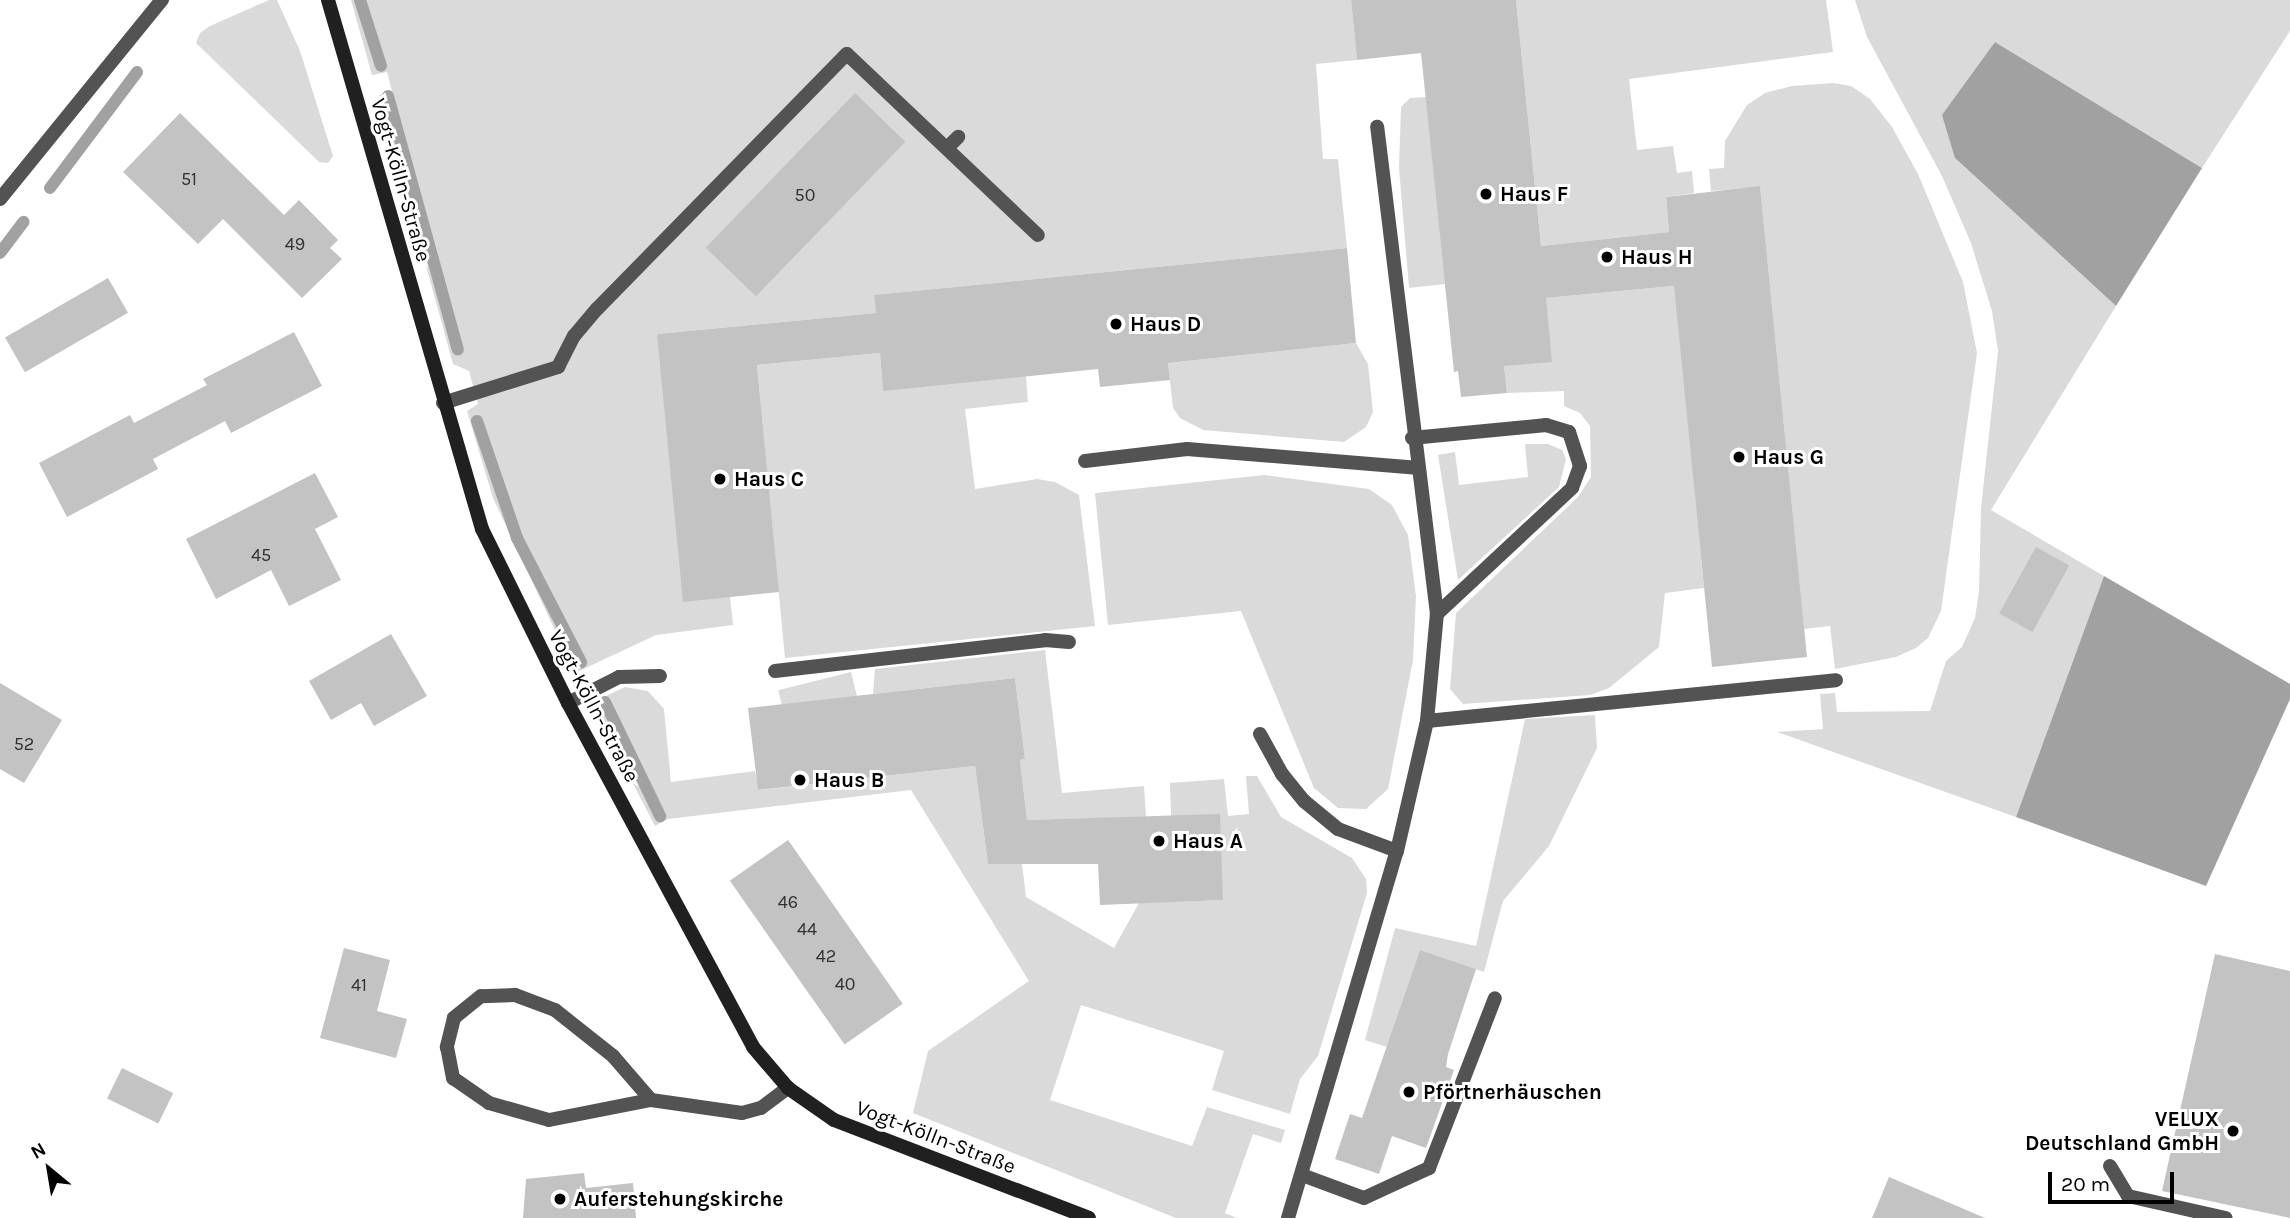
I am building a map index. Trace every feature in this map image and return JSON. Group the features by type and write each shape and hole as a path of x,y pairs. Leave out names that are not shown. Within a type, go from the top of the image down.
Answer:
{"street":[{"path":"0,199 162,0"},
{"name":"Vogt-Kölln-Straße","path":"328,0 443,403 482,529 568,703 743,1030 788,1088 862,1133 1089,1218"},
{"path":"443,403 558,367 574,336 597,309 847,54 953,143 1038,235"},
{"path":"1288,1218 1397,851 1427,721 1437,614 1412,438 1377,127"},
{"path":"1412,438 1546,425 1569,432 1580,466 1572,488 1437,614"},
{"path":"1085,461 1186,449 1416,468"},
{"path":"775,671 1045,640 1069,642"},
{"path":"568,703 619,677 660,676"},
{"path":"1427,721 1836,680"},
{"path":"1259,734 1282,774 1304,801 1338,829 1397,851"},
{"path":"651,1100 613,1056 555,1010 515,995 481,996 454,1018 447,1047 453,1078 489,1104 549,1120 651,1100 742,1113 761,1108 788,1088"},
{"path":"1302,1175 1364,1198 1429,1168 1495,998"},
{"path":"2110,1167 2128,1196 2226,1218"}],"shaded area":[{"path":"269,0 277,0 300,51 333,156 328,163 319,162 196,43 200,33 210,26"},
{"path":"351,0 1351,0 1357,60 1316,64 1323,159 1338,159 1347,248 875,295 876,313 657,334 730,597 733,625 656,635 575,673 493,498 467,411 478,404 469,371 453,364 379,95 392,91 387,72 372,75"},
{"path":"1516,0 1826,0 1833,52 1629,79 1637,150 1673,146 1677,173 1692,171 1694,193 1666,197 1669,232 1541,246"},
{"path":"1855,0 2290,0 2290,31 2202,168 1995,42 1955,158 2116,306 1991,510 2104,576 2016,817 1777,732 1823,729 1820,694 1835,693 1837,712 1930,711 1946,661 1962,647 1975,618 1979,591 1981,508 1998,351 1992,311 1971,243 1942,176 1867,37"},
{"path":"1995,42 2202,168 2116,306 1955,158 1942,115"},
{"path":"1833,83 1851,86 1870,99 1892,127 1918,174 1963,282 1977,353 1941,611 1928,638 1916,648 1896,657 1835,669 1830,626 1804,629 1760,187 1711,191 1709,169 1724,168 1725,141 1747,105 1765,93 1792,86"},
{"path":"1426,97 1445,284 1409,288 1399,168 1401,107 1410,98"},
{"path":"1675,286 1704,588 1665,593 1659,647 1609,688 1590,695 1463,704 1450,689 1456,613 1578,497 1591,477 1590,426 1580,413 1564,406 1564,391 1507,393 1504,366 1546,298"},
{"path":"1356,343 1368,364 1373,412 1366,427 1344,442 1203,430 1180,418 1173,408 1168,363"},
{"path":"880,353 883,390 1026,376 1028,402 965,409 975,489 1037,479 1055,482 1079,495 1095,626 785,658 757,365"},
{"path":"1525,444 1548,444 1562,450 1566,459 1559,487 1458,580 1438,455 1455,452 1459,485 1528,477"},
{"path":"1264,475 1369,489 1392,505 1408,535 1416,596 1413,660 1388,789 1366,809 1338,808 1314,788 1241,611 1108,625 1095,493"},
{"path":"2104,576 2290,684 2290,699 2206,886 2016,817"},
{"path":"1045,650 1062,793 1144,786 1146,817 1027,820 1020,760 1025,759 1015,678 873,694 875,669"},
{"path":"851,672 857,696 784,714 778,690"},
{"path":"625,687 648,691 664,709 671,782 755,771 759,790 975,766 988,864 1022,864 1026,897 1114,948 1139,903 1223,900 1171,816 1170,783 1224,779 1228,816 1249,814 1246,776 1257,776 1281,817 1352,858 1366,879 1367,893 1318,1056 1300,1079 1290,1114 1212,1090 1224,1051 1081,1005 1050,1100 1192,1146 1207,1107 1285,1130 1281,1143 1253,1134 1225,1213 1237,1218 1176,1218 913,1113 928,1051 1029,981 911,790 668,819 655,826 591,703"},
{"path":"1595,715 1597,748 1549,846 1503,901 1484,972 1420,950 1387,1047 1365,1040 1395,928 1476,946 1525,719"}],"building":[{"path":"1351,0 1516,0 1541,246 1669,232 1666,197 1760,186 1807,657 1712,667 1674,286 1546,298 1552,362 1504,366 1507,393 1461,397 1458,371 1454,372 1421,53 1357,60"},
{"path":"855,93 905,142 756,296 706,248"},
{"path":"180,113 284,215 299,200 338,240 330,248 342,259 302,298 223,219 198,244 123,172"},
{"name":"Haus D","path":"1347,248 1356,343 1168,363 1170,380 1100,387 1098,369 883,391 880,353 757,365 779,592 683,602 657,334 876,313 874,295"},
{"path":"108,278 128,313 25,372 5,338"},
{"path":"294,332 322,386 231,433 225,421 153,459 158,469 67,517 39,463 130,415 134,423 207,385 203,379"},
{"path":"315,473 338,517 315,529 341,580 289,606 271,570 216,599 186,539"},
{"path":"2036,547 2069,565 2032,632 1999,613"},
{"path":"391,634 427,696 374,726 361,703 331,720 309,681"},
{"name":"Haus B","path":"1015,678 1025,759 1020,760 1027,820 1220,814 1223,900 1100,905 1098,864 988,864 975,766 758,790 748,708"},
{"path":"0,683 62,720 24,783 0,769"},
{"path":"788,840 903,1004 845,1045 730,881"},
{"path":"344,948 390,960 377,1011 407,1019 396,1058 320,1038"},
{"path":"1420,950 1476,969 1448,1054 1446,1067 1454,1070 1426,1148 1392,1136 1379,1174 1335,1159 1350,1114 1362,1118"},
{"name":"VELUX Deutschland GmbH","path":"2215,954 2290,971 2290,1218 2162,1191"},
{"path":"122,1068 173,1093 158,1124 107,1099"},
{"name":"Auferstehungskirche","path":"584,1173 586,1188 633,1183 636,1218 523,1218 526,1179"},
{"path":"1889,1177 1985,1218 1872,1218"}],"waterway":[{"path":"360,0 381,66"},
{"path":"50,188 137,72"},
{"path":"388,96 458,350"},
{"path":"0,253 23,222"},
{"path":"477,421 517,538 581,662"},
{"path":"605,702 660,816"}],"place":[{"name":"Haus F","path":"1486,194"},
{"name":"Haus H","path":"1607,257"},
{"name":"Haus D","path":"1116,324"},
{"name":"Haus G","path":"1739,457"},
{"name":"Haus C","path":"720,479"},
{"name":"Haus B","path":"800,780"},
{"name":"Haus A","path":"1159,841"},
{"name":"Pförtnerhäuschen","path":"1409,1092"},
{"name":"VELUX Deutschland GmbH","path":"2233,1131"},
{"name":"Auferstehungskirche","path":"560,1199"}]}
